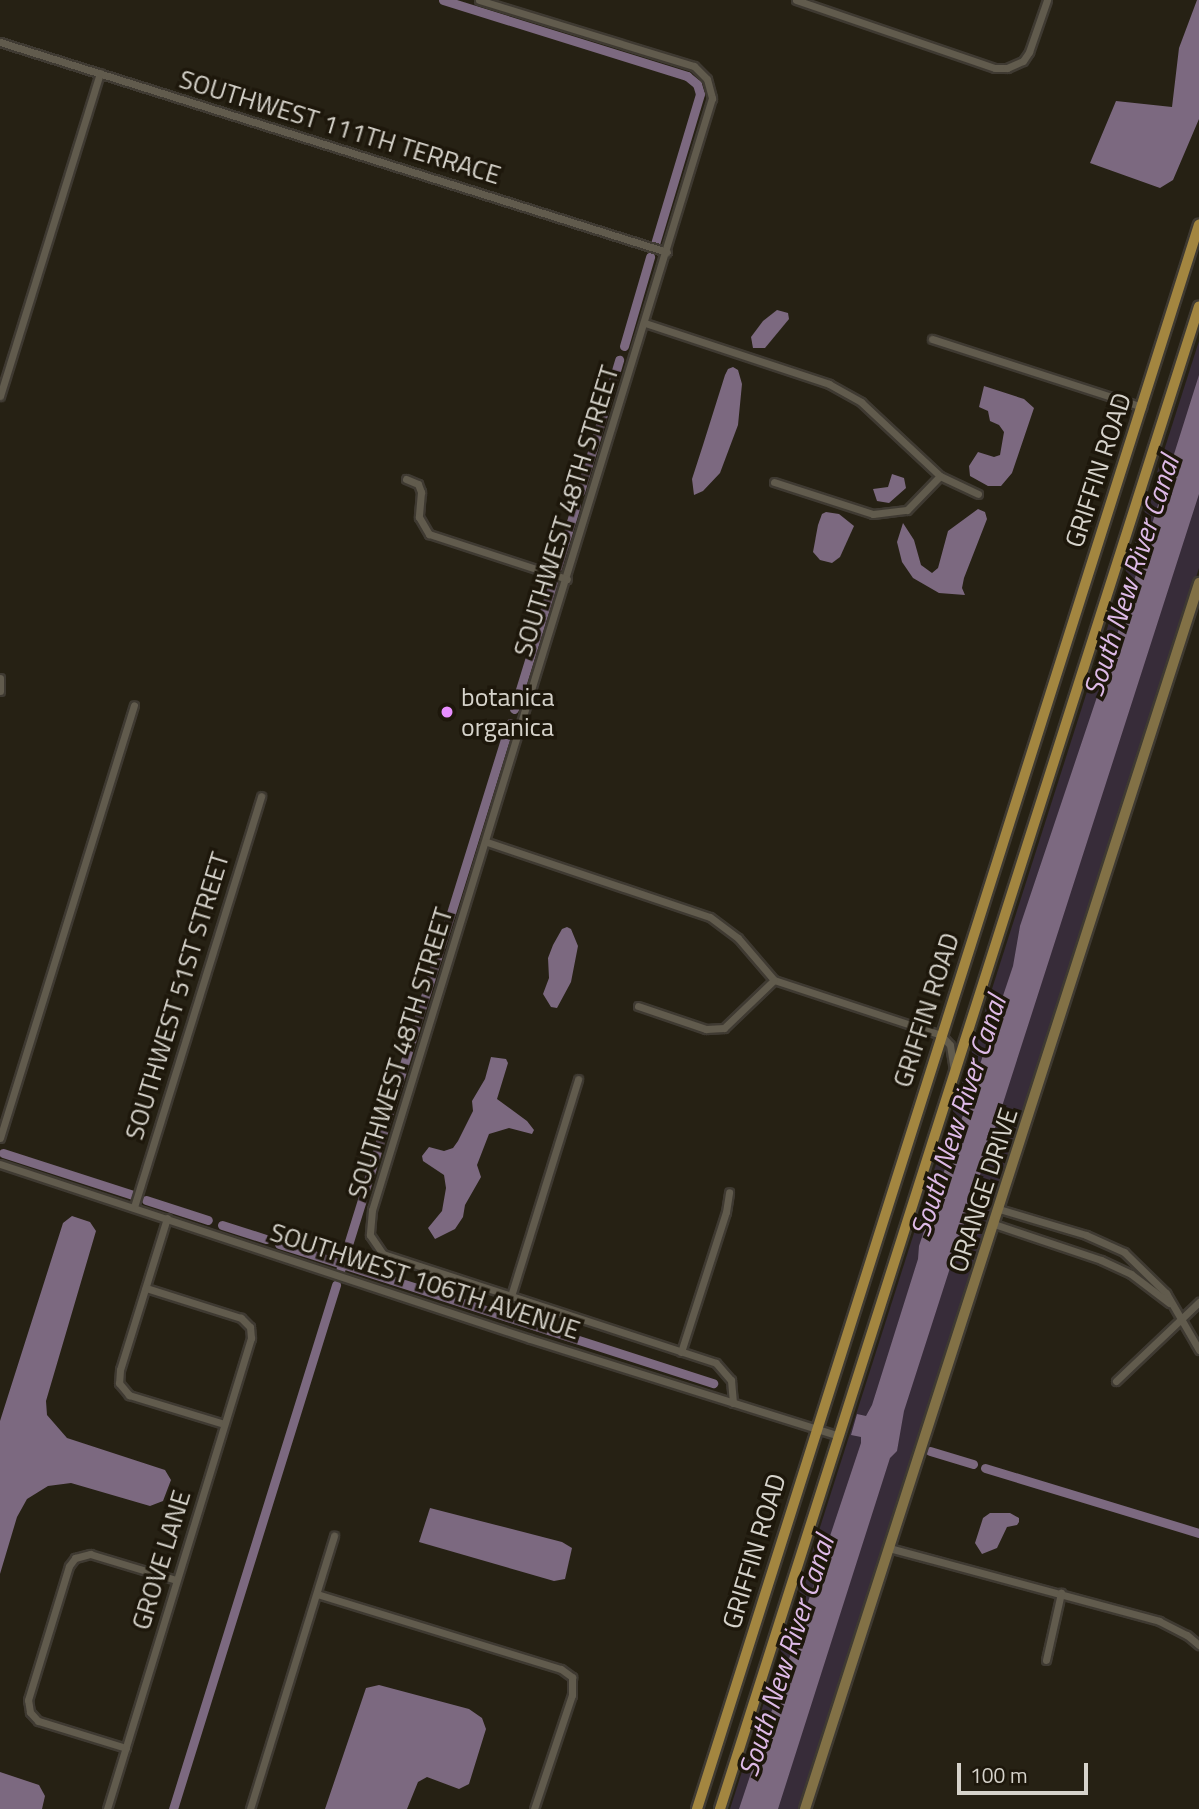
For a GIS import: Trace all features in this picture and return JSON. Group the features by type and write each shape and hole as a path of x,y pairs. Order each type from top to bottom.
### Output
{"main road":[{"name":"GRIFFIN ROAD","path":"697,1809 815,1429 1142,407 1196,248 1199,225"},
{"name":"GRIFFIN ROAD","path":"720,1809 1199,306"}],"street":[{"name":"SOUTHWEST 48TH STREET","path":"479,0 694,66 707,79 712,98 487,842 372,1210 370,1236 383,1254 511,1296"},
{"path":"796,0 995,68 1016,65 1029,52 1047,0"},
{"name":"SOUTHWEST 111TH TERRACE","path":"0,42 667,252"},
{"path":"0,396 100,73"},
{"path":"645,323 830,384 861,402 940,476 978,494"},
{"path":"932,339 1142,407"},
{"path":"774,482 873,514 907,510 940,476"},
{"path":"406,479 418,484 421,492 419,517 429,534 567,579"},
{"name":"ORANGE DRIVE","path":"805,1809 1199,583"},
{"path":"0,678 0,691"},
{"path":"0,1138 134,705"},
{"name":"SOUTHWEST 51ST STREET","path":"134,1208 261,796"},
{"path":"487,842 710,917 738,938 774,980 942,1035 950,1045 954,1071"},
{"path":"638,1006 706,1029 724,1028 774,980"},
{"path":"578,1079 511,1296 722,1368 731,1380 733,1403"},
{"name":"SOUTHWEST 106TH AVENUE","path":"0,1164 837,1435"},
{"path":"681,1352 726,1212 729,1192"},
{"path":"999,1209 1107,1242 1137,1263 1156,1281 1199,1350"},
{"path":"167,1218 120,1370 119,1383 129,1395 224,1424"},
{"path":"994,1224 1080,1252 1121,1269 1144,1283 1174,1309"},
{"name":"GROVE LANE","path":"107,1809 251,1341 248,1324 238,1317 146,1288"},
{"path":"1116,1381 1199,1302"},
{"path":"250,1809 334,1536"},
{"path":"889,1548 1159,1621 1187,1635 1199,1646"},
{"path":"126,1748 43,1723 30,1714 28,1700 69,1566 78,1556 90,1554 176,1580"},
{"path":"1046,1660 1061,1593"},
{"path":"317,1594 575,1675 572,1695 534,1809"}],"shaded area":[{"path":"1197,0 1199,119 1173,180 1160,188 1090,163 1116,101 1172,107 1179,48"},
{"path":"777,310 788,313 789,319 765,348 753,348 751,337 763,321"},
{"path":"1199,341 1199,568 1180,629 801,1809 730,1809"},
{"path":"733,367 738,370 742,384 738,425 720,473 703,491 694,495 692,479 725,375 728,369"},
{"path":"1199,375 1199,494 904,1411 897,1451 890,1458 778,1809 739,1809 861,1443 861,1437 851,1435 857,1414 866,1416 872,1405 918,1259 919,1246 1013,966 1020,926 1104,676"},
{"path":"984,386 1024,399 1034,408 1012,473 1001,486 988,486 970,476 969,466 978,452 994,457 1000,455 1004,432 999,425 990,421 988,411 979,407"},
{"path":"892,474 904,478 906,488 889,503 877,501 873,489 888,487"},
{"path":"978,509 985,512 987,519 964,578 962,588 965,595 939,593 913,578 902,562 897,542 903,523 914,540 921,565 932,573 938,568 948,531"},
{"path":"822,514 839,514 854,526 840,557 832,563 820,560 813,552 818,525"},
{"path":"562,929 571,929 578,946 571,982 557,1008 551,1007 543,994 549,978 548,958"},
{"path":"491,1057 506,1059 508,1063 497,1099 527,1121 534,1130 532,1134 509,1128 489,1134 477,1165 481,1177 465,1205 463,1217 455,1229 435,1239 428,1228 442,1211 446,1188 444,1175 423,1161 422,1156 429,1147 444,1151 453,1148 458,1141 473,1111 472,1101 485,1079"},
{"path":"72,1216 90,1222 96,1231 46,1401 47,1415 67,1438 165,1470 171,1480 163,1501 150,1506 71,1483 48,1486 27,1499 17,1517 0,1574 0,1421 63,1223"},
{"path":"430,1508 562,1542 572,1548 565,1579 554,1581 419,1542"},
{"path":"990,1513 1010,1513 1019,1518 1019,1522 1007,1527 997,1548 982,1554 975,1543 983,1518"},
{"path":"379,1685 469,1709 482,1718 486,1729 469,1784 459,1789 427,1777 418,1782 407,1809 325,1809 366,1688"},
{"path":"0,1772 39,1785 45,1796 42,1809 0,1809"}],"waterway":[{"path":"443,0 687,76 697,84 700,94 655,244"},
{"path":"624,346 650,257"},
{"path":"580,492 619,360"},
{"path":"557,568 576,505"},
{"path":"514,709 553,582"},
{"path":"510,723 342,1264 713,1383"},
{"path":"3,1153 133,1195"},
{"path":"146,1200 208,1220"},
{"path":"222,1225 266,1239"},
{"path":"279,1244 342,1264 340,1271"},
{"path":"173,1809 336,1285"},
{"path":"930,1451 973,1464"},
{"path":"985,1468 1199,1533"}],"place":[{"name":"botanica organica","path":"447,712"}],"water label":[{"name":"South New River Canal","path":"1131,576"},
{"name":"South New River Canal","path":"958,1116"},
{"name":"South New River Canal","path":"786,1656"}]}
